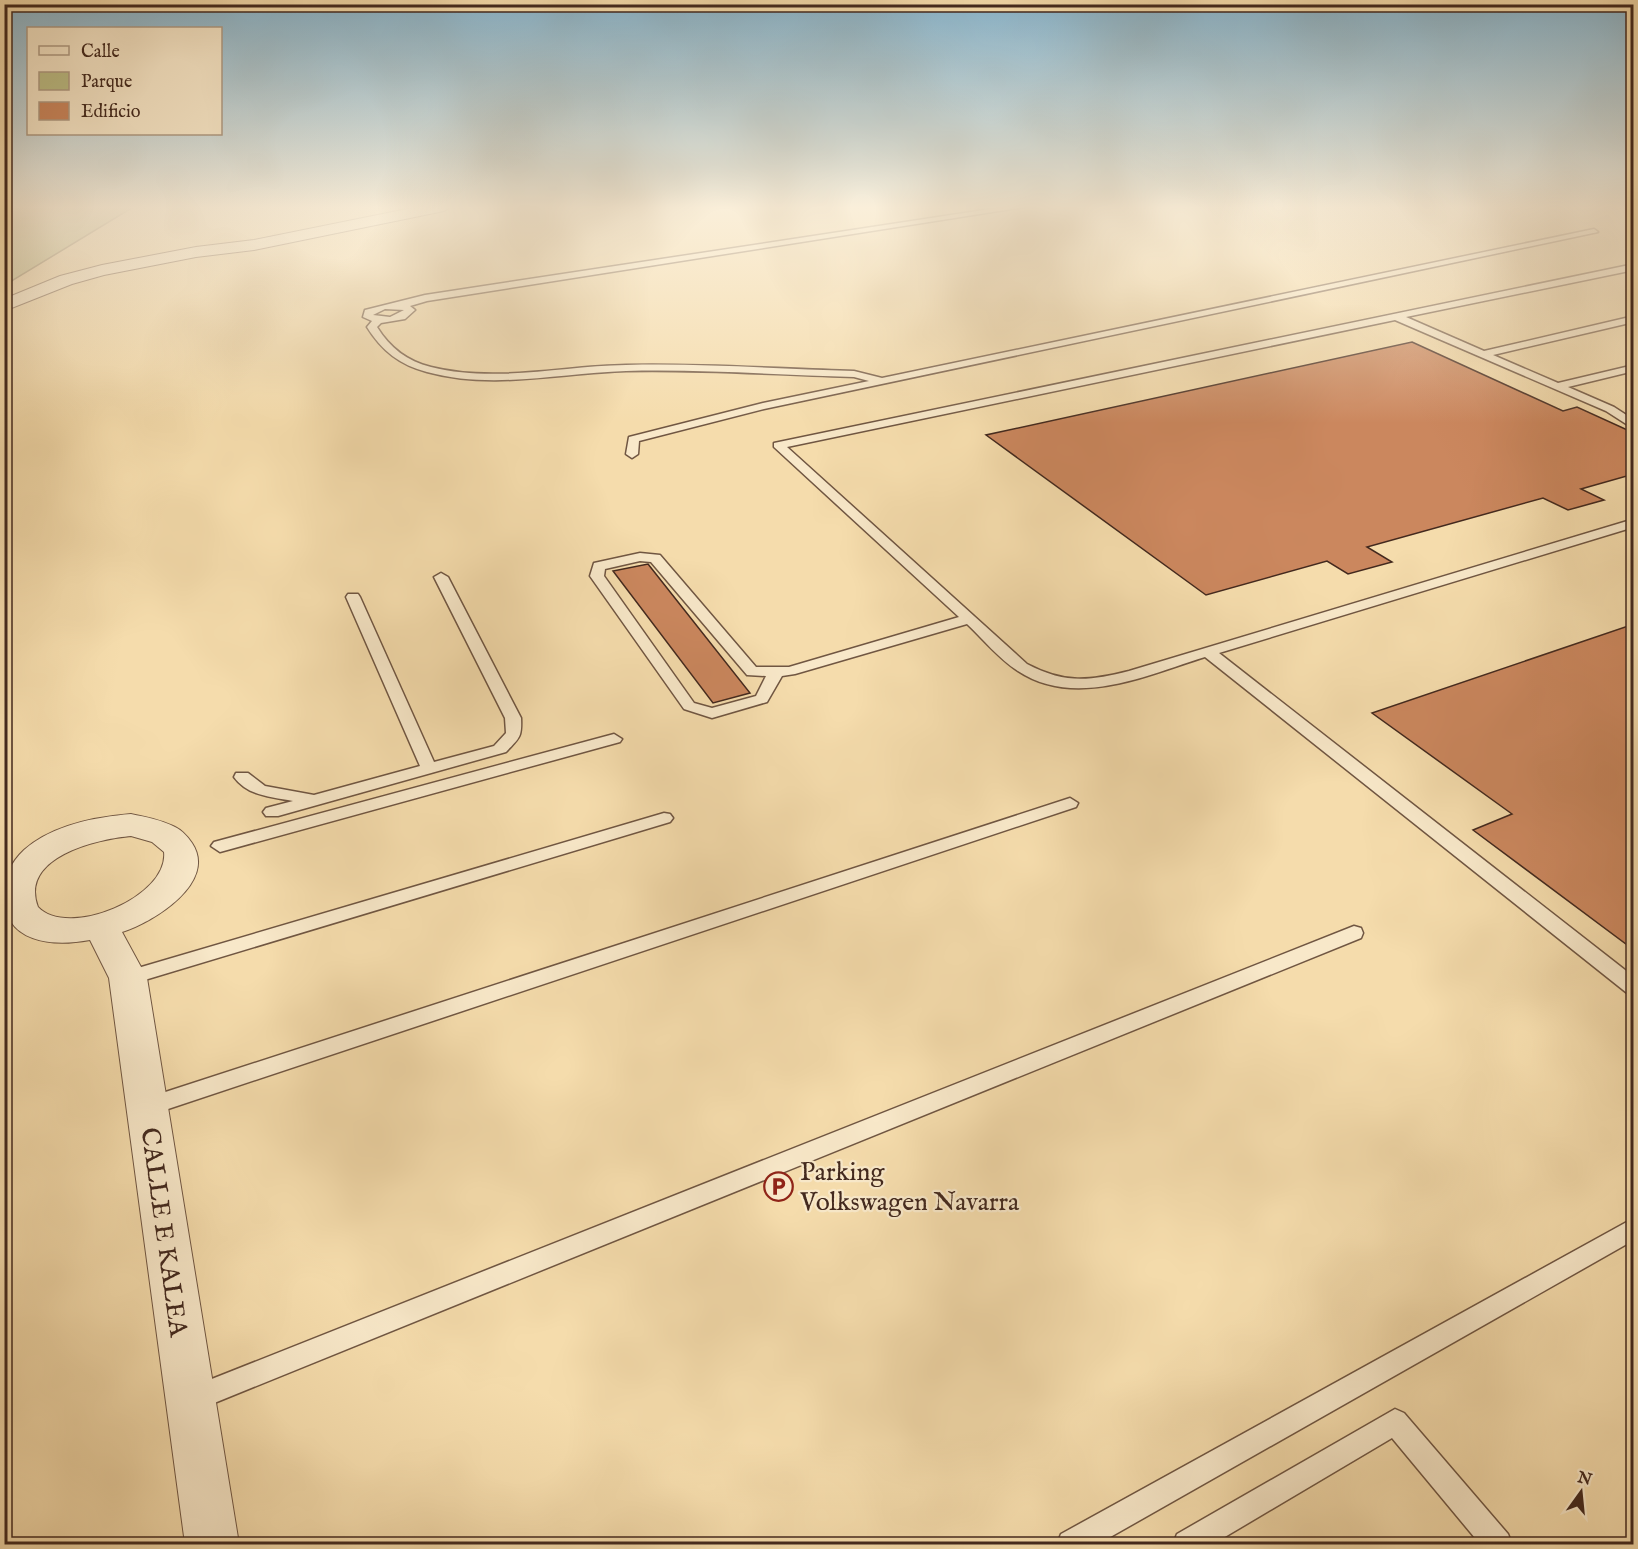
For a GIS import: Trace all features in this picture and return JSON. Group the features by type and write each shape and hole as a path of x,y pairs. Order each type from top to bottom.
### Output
{"street":[{"path":"4,306 72,278"},
{"path":"131,825 153,828 171,836 181,849 182,865 173,883 155,901 130,916 101,926 71,931 44,929 24,920 14,908 9,892 20,875 35,859 56,844 106,827 131,825"},
{"name":"CALLE E KALEA","path":"101,926 128,978 213,1545"}],"lane":[{"path":"554,278 425,298 401,306 384,306 368,312 368,317 378,320 372,327 381,345 400,360 433,371 466,376 490,377 627,368 854,374 884,380"},
{"path":"632,454 633,439 884,380 1372,278"},
{"path":"1581,278 1397,317 1322,330 778,445 1022,667 1041,679 1060,684 1088,686 1634,523"},
{"path":"1397,317 1610,409 1634,426"},
{"path":"1484,354 1634,319"},
{"path":"1558,386 1634,368"},
{"path":"776,672 762,699 712,714 689,706 597,576 599,566 640,557 656,558 752,672 790,671 969,619"},
{"path":"272,812 500,749 514,734 513,718 441,577"},
{"path":"353,597 429,769"},
{"path":"1208,652 1634,987"},
{"path":"220,846 614,739"},
{"path":"242,777 260,790 293,797 321,798"},
{"path":"147,1107 1070,803"},
{"path":"128,978 664,818"},
{"path":"190,1400 1354,933"},
{"path":"1071,1545 1634,1228"},
{"path":"1187,1545 1395,1422 1498,1545"}],"green space":[{"path":"5,278 16,278 5,285"}],"building":[{"path":"1412,342 1563,411 1577,407 1634,433 1634,474 1581,489 1604,500 1568,510 1543,498 1367,547 1392,562 1348,574 1327,561 1206,595 986,435"},
{"path":"648,564 750,693 713,703 613,571"},
{"path":"1634,624 1634,950 1473,830 1512,814 1372,713"}],"place":[{"name":"Parking Volkswagen Navarra","path":"779,1186"}]}
